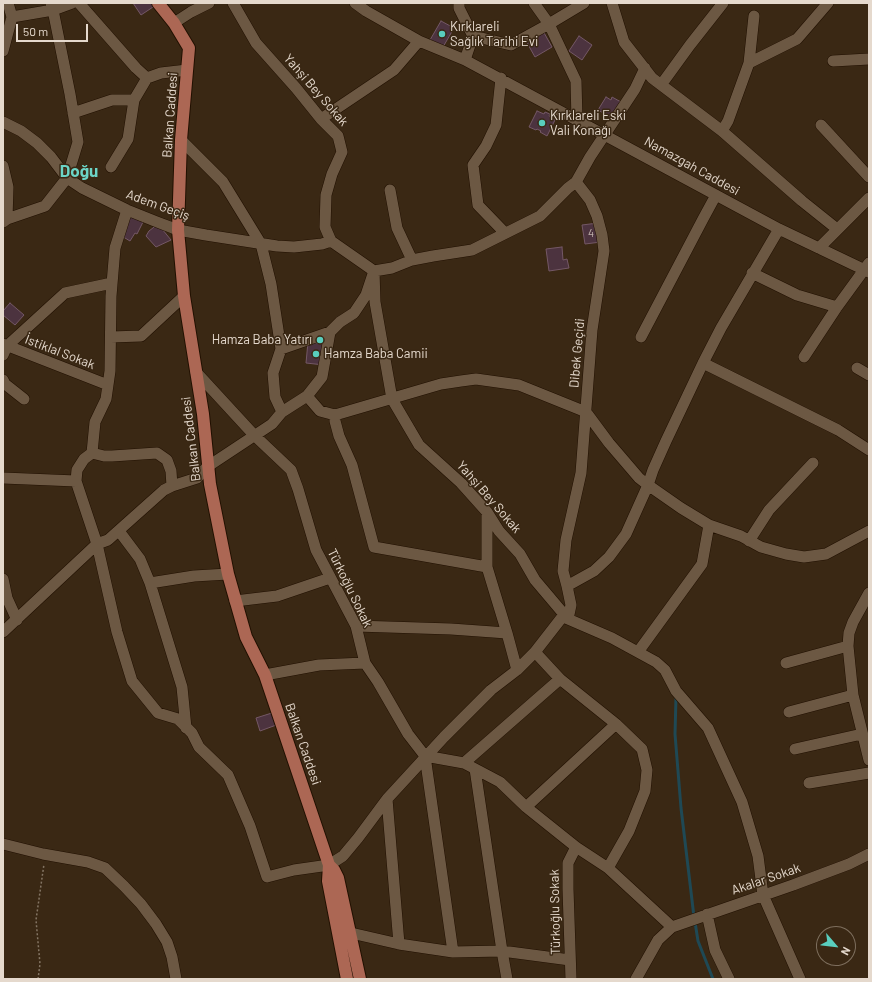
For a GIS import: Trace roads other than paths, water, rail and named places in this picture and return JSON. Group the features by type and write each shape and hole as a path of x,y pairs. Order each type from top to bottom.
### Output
{"main road":[{"name":"Balkan Caddesi","path":"158,3 174,23 189,48 181,140 178,230 184,296 203,414 207,467 228,574 246,637 264,676 329,865 328,881 347,979"},
{"name":"Balkan Caddesi","path":"329,865 334,870 338,878 360,979"}],"street":[{"path":"3,51 12,17 8,3"},
{"path":"12,17 72,3"},
{"path":"79,3 136,68 147,78"},
{"path":"174,23 209,3"},
{"name":"Yahşi Bey Sokak","path":"233,3 256,43 296,88 321,120 338,136 342,152 332,174 326,195 327,211 325,227 330,241"},
{"name":"Namazgah Caddesi","path":"355,3 366,11 419,41 465,60 501,78 779,229 868,269"},
{"path":"459,3 459,8 473,36 465,60"},
{"path":"534,3 549,24 576,82 577,120"},
{"path":"473,36 511,45 584,3"},
{"path":"612,3 624,42 652,78 722,131 802,201 837,229"},
{"path":"661,85 723,3"},
{"path":"749,63 797,39 828,3"},
{"path":"3,166 8,186 5,220 45,206 67,178 78,142 52,7"},
{"path":"722,131 728,121 749,63 754,16"},
{"path":"321,120 394,70 419,41"},
{"path":"833,61 869,59"},
{"path":"330,241 374,271 392,268 412,260 472,250 540,216 576,182 590,157 606,135 635,89 645,68"},
{"path":"111,167 128,139 134,100 147,78 187,70"},
{"path":"501,78 496,125 486,146 473,165 478,205 505,233"},
{"path":"73,113 112,100 134,100"},
{"name":"Adem Geçiş","path":"3,122 22,131 37,143 67,178 82,188 127,210 178,230 236,241 294,247 322,244 330,241"},
{"path":"821,125 869,177"},
{"path":"181,140 223,182 261,244 271,284 281,349 274,373 275,397 282,412"},
{"name":"Dibek Geçidi","path":"568,620 571,605 563,571 566,540 581,473 592,330 604,251 597,216 590,200 576,182"},
{"path":"390,190 397,228 412,260"},
{"path":"641,337 716,195"},
{"path":"819,248 869,198"},
{"path":"92,453 95,422 106,399 110,371 112,283 115,248 127,210"},
{"path":"567,586 594,571 609,557 626,534 666,441 721,328 779,229"},
{"path":"804,357 837,307 868,269"},
{"path":"281,349 330,332 340,322 354,313 366,295 374,271"},
{"name":"Yahşi Bey Sokak","path":"374,271 375,302 392,399 419,445 461,483 487,512 499,531 520,554 535,580 568,620"},
{"path":"752,273 798,295 837,307"},
{"path":"4,348 65,293 112,283"},
{"path":"111,337 141,336 184,296"},
{"path":"3,632 97,544 108,540 164,490 197,478 207,467 272,424 282,412 307,396 322,377 330,332"},
{"name":"İstiklal Sokak","path":"4,348 108,385"},
{"path":"703,364 838,430 869,450"},
{"path":"857,368 869,375"},
{"name":"Türkoğlu Sokak","path":"196,372 254,435 291,470 316,550 356,626 365,663 378,682 408,734 425,756"},
{"path":"307,396 320,411 335,415 441,384 476,379 519,385 586,412 609,443 639,478 681,508 710,525 774,551 804,557 826,554 869,531"},
{"path":"3,380 5,384 24,399"},
{"path":"335,415 339,436 352,465 374,547 487,567"},
{"path":"172,486 171,470 167,460 157,453 108,456 92,453 84,459 77,470 76,481 97,544 117,632 132,681 158,712 178,718 192,733 199,747 228,775 250,826 267,877 294,870 329,865 343,856 387,799 425,756 491,690 517,670 535,652 563,616 568,620 612,638 656,662 665,670 676,691 708,728 742,802 758,856 763,895 800,979"},
{"path":"749,541 769,510 813,463"},
{"path":"3,478 76,481"},
{"path":"487,512 487,567 517,670"},
{"path":"638,652 702,564 710,525"},
{"path":"119,530 140,559 150,584 182,687 186,728"},
{"path":"150,584 194,576 228,574"},
{"path":"235,601 277,596 330,578"},
{"path":"3,579 7,598 17,620"},
{"path":"869,593 853,622 849,633 848,646 853,695 869,760"},
{"path":"356,626 451,629 507,633"},
{"path":"786,663 848,646"},
{"path":"535,652 560,679 616,724 642,749 647,770 645,791 629,831 608,868"},
{"path":"264,676 320,665 365,663"},
{"path":"464,763 560,679"},
{"path":"789,712 853,695"},
{"path":"526,807 616,724"},
{"path":"795,750 862,734"},
{"path":"425,756 464,763 500,782 526,807 576,847 608,868 672,927 658,940 636,979"},
{"path":"425,756 452,952"},
{"path":"475,769 507,979"},
{"path":"809,783 869,773"},
{"path":"387,799 399,944"},
{"path":"3,844 96,864 105,868 142,904 167,942 176,979"},
{"name":"Türkoğlu Sokak","path":"571,979 568,863 576,847"},
{"name":"Akalar Sokak","path":"672,927 849,864 869,854"},
{"path":"706,915 715,950 729,979"},
{"path":"351,933 399,944 452,952 502,951 570,960"}],"waterway":[{"path":"676,697 675,734 681,808 694,917"},
{"path":"695,922 698,941 713,979"}],"place":[{"name":"Kırklareli Sağlık Tarihi Evi","path":"442,34"},
{"name":"Kırklareli Eski Vali Konağı","path":"542,123"},
{"name":"Hamza Baba Yatırı","path":"320,340"},
{"name":"Hamza Baba Camii","path":"316,354"}],"district":[{"name":"Doğu","path":"79,171"}]}
